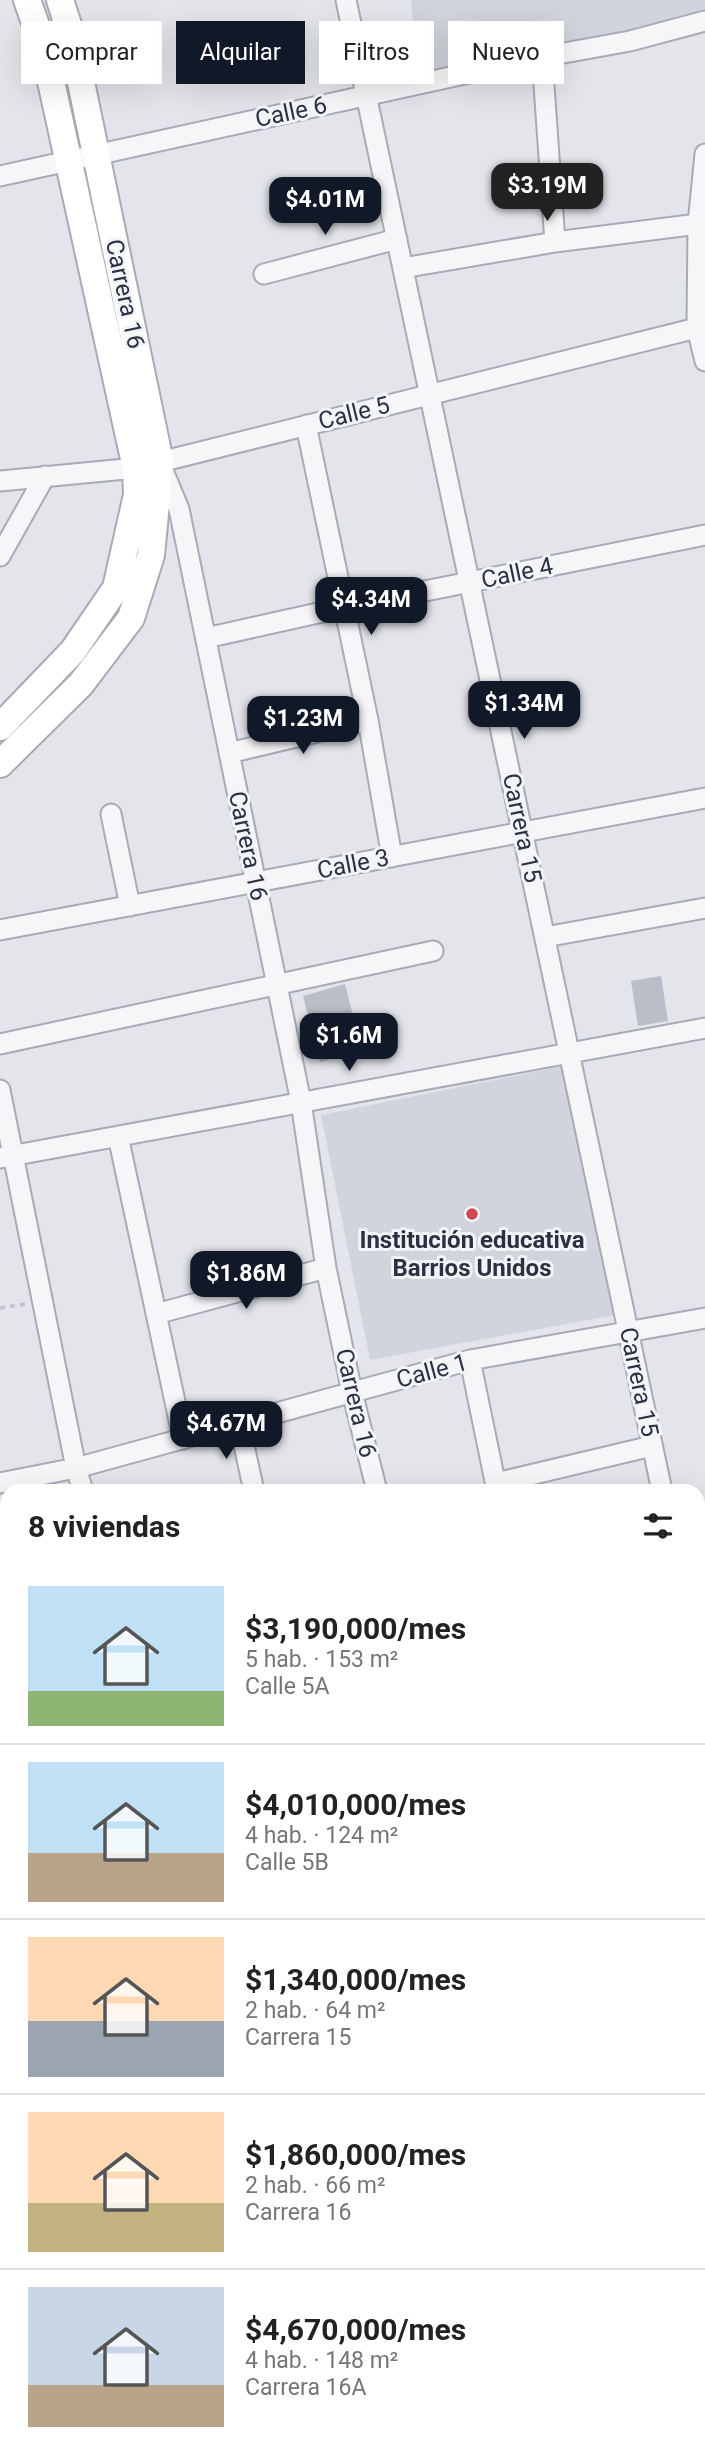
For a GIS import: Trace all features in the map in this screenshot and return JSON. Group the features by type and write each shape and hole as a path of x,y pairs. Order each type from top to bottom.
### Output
{"street":[{"name":"Carrera 16","path":"27,0 43,45 69,161 148,465 179,509 302,1102 326,1268 352,1392 375,1484"},
{"name":"Carrera 16","path":"60,0 71,34 97,155 148,465"},
{"name":"Carrera 15","path":"346,0 660,1484"},
{"name":"Calle 6","path":"564,53 629,41 705,21"},
{"name":"Calle 6","path":"0,176 448,77"},
{"path":"544,84 555,242"},
{"path":"705,154 698,224 701,327 705,361"},
{"path":"403,268 555,242 698,224"},
{"path":"264,274 397,239"},
{"name":"Calle 5","path":"0,481 148,465 701,327"},
{"path":"306,425 368,720 392,857"},
{"path":"0,727 73,651 116,588 137,495 148,465"},
{"path":"0,764 81,684 131,618 152,555 148,465"},
{"path":"0,556 45,476"},
{"name":"Calle 4","path":"206,638 345,607 705,535"},
{"path":"229,753 368,720"},
{"name":"Calle 3","path":"0,930 705,798"},
{"path":"111,814 130,906"},
{"path":"545,937 705,908"},
{"path":"0,1044 433,951"},
{"path":"7,1157 705,1028"},
{"path":"0,1090 7,1157 81,1484"},
{"path":"118,1136 183,1439"},
{"path":"156,1314 326,1268"},
{"name":"Calle 1","path":"0,1483 76,1468 470,1360 705,1318"},
{"path":"470,1360 496,1484"},
{"path":"239,1423 252,1484"},
{"path":"508,1484 652,1446"}],"shaded area":[{"path":"411,0 705,0 705,21 564,52 564,21 448,21 448,77 434,80 434,21 413,21"},
{"name":"Institución educativa Barrios Unidos","path":"568,1065 626,1313 370,1360 321,1115"}],"building":[{"path":"661,976 668,1021 638,1026 631,981"},
{"path":"345,984 362,1051 320,1062 303,996"}],"place":[{"name":"Institución educativa Barrios Unidos","path":"472,1214"}]}
